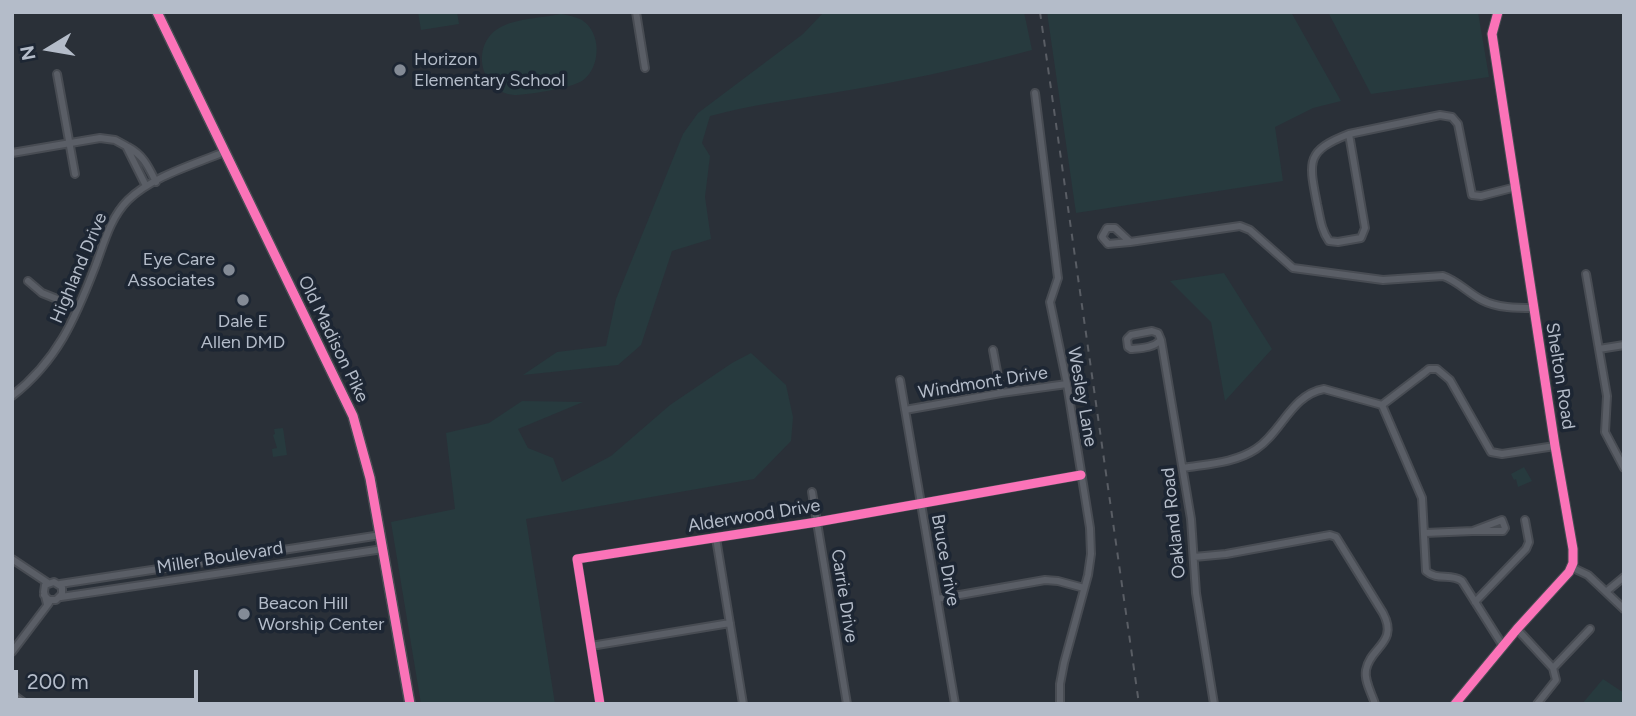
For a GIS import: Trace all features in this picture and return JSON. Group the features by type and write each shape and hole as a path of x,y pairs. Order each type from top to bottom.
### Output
{"main road":[{"name":"Old Madison Pike","path":"158,12 354,416 368,466 410,704"}],"street":[{"path":"636,12 645,68"},
{"name":"Shelton Road","path":"1498,12 1492,34 1573,549 1571,568"},
{"path":"57,74 75,174"},
{"name":"Wesley Lane","path":"1035,93 1058,278 1050,302 1067,384 1090,528 1091,554 1064,663 1060,704"},
{"path":"1349,134 1365,228 1361,238 1329,241 1323,232 1311,172 1319,150 1328,142 1349,134 1440,116 1452,117 1458,124 1472,195 1481,196 1516,187"},
{"path":"12,153 107,138 138,152 156,181"},
{"path":"126,146 146,186"},
{"name":"Highland Drive","path":"12,396 47,364 65,337 108,231 120,209 146,186 224,152"},
{"path":"1130,242 1240,226 1250,230 1293,268 1382,280 1443,276 1452,279 1481,300 1493,304 1534,308"},
{"path":"1586,274 1607,396 1605,432 1624,468"},
{"path":"28,281 42,293 77,307"},
{"path":"1152,331 1158,333 1161,340 1153,346 1143,348 1131,349 1127,344 1131,335 1152,331"},
{"name":"Oakland Road","path":"1161,340 1191,519 1196,593 1214,704"},
{"path":"1599,349 1624,345"},
{"path":"993,350 1001,393"},
{"path":"1381,405 1429,369 1437,369 1450,380 1491,452 1502,454 1555,446"},
{"name":"Bruce Drive","path":"900,380 955,704"},
{"name":"Windmont Drive","path":"905,410 1067,384"},
{"path":"1183,468 1238,458 1256,449 1296,403 1315,391 1324,389 1381,405"},
{"path":"1381,405 1424,508 1426,571 1433,576 1458,578 1503,646"},
{"name":"Alderwood Drive","path":"600,704 577,559 817,522 1081,475"},
{"name":"Carrie Drive","path":"812,492 847,704"},
{"path":"1475,602 1526,549 1529,542 1525,520"},
{"path":"1424,533 1473,531"},
{"name":"Miller Boulevard","path":"44,587 54,582 60,584 381,535"},
{"path":"1194,557 1226,554 1329,535 1336,537 1388,624 1387,637 1366,669 1375,704"},
{"path":"716,538 743,704"},
{"path":"310,546 310,559"},
{"name":"Miller Boulevard","path":"47,604 57,599 383,549"},
{"path":"234,558 236,570"},
{"path":"12,559 57,599 63,591 60,584"},
{"path":"1455,704 1571,568 1588,575 1624,609"},
{"path":"1607,591 1624,576"},
{"path":"937,599 1045,580 1084,588"},
{"path":"12,652 47,604 44,587"},
{"path":"590,646 730,623"},
{"path":"1517,629 1553,668 1556,680 1537,704"},
{"path":"1553,668 1590,629"},
{"path":"12,694 26,704"}],"green space":[{"path":"418,12 457,12 459,24 421,30"},
{"path":"824,12 1024,12 1032,50 907,79 710,116 702,143 710,156 705,197 711,239 672,251 641,345 618,365 523,375 557,352 606,346 616,299 683,134 698,113 803,34"},
{"path":"1047,12 1291,12 1341,101 1313,108 1275,127 1283,181 1076,213"},
{"path":"1328,12 1478,12 1489,77 1371,94"},
{"path":"561,14 582,20 593,33 596,59 588,75 582,81 569,86 529,94 514,95 493,86 483,67 482,56 484,45 490,36 499,28 513,22"},
{"path":"1224,273 1272,349 1225,401 1211,322 1170,281"},
{"path":"751,353 786,385 793,417 791,441 754,479 526,519 555,704 421,704 391,522 455,509 446,433 489,423 522,401 583,402 518,429 528,448 553,458 562,482 611,456 670,405"},
{"path":"283,428 287,455 273,457 272,449 277,448 274,429"},
{"path":"1524,467 1532,481 1518,487 1511,474"},
{"path":"1603,679 1624,693 1624,704 1582,704"}],"railway":[{"path":"1040,12 1139,704"}],"cycle path":[{"path":"157,12 353,416 370,478 410,704"},
{"path":"1455,704 1569,572 1573,563 1573,549 1492,34 1498,12"},
{"path":"600,704 577,559 817,522 1081,475"}],"place":[{"name":"Horizon Elementary School","path":"400,70"},
{"name":"Eye Care Associates","path":"229,270"},
{"name":"Dale E Allen DMD","path":"243,300"},
{"name":"Beacon Hill Worship Center","path":"244,614"}]}
